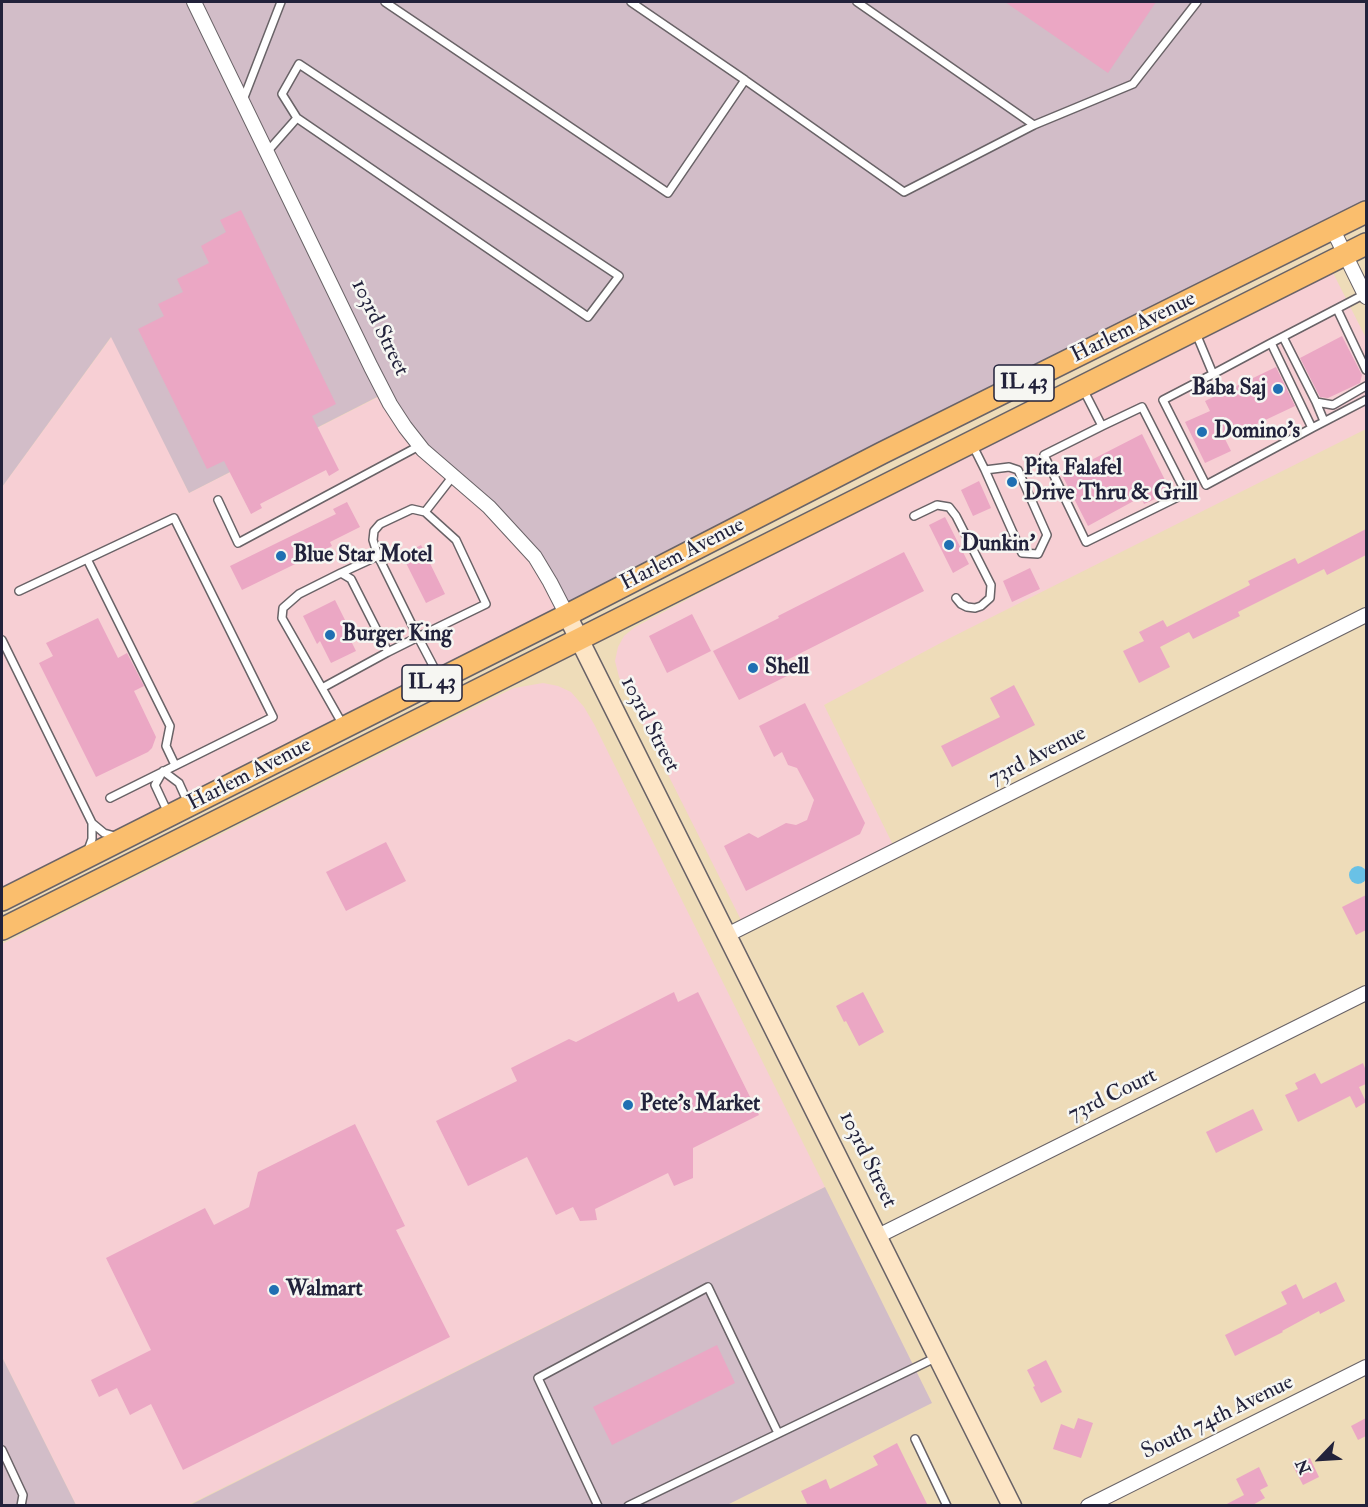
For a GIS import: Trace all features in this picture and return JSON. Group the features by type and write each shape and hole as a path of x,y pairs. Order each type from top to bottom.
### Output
{"main road":[{"name":"Harlem Avenue","path":"2,900 882,453 1366,212"},
{"name":"Harlem Avenue","path":"2,928 1366,244"}],"street":[{"name":"103rd Street","path":"194,2 390,404 419,446 489,507 535,557 550,582 1012,1506"},
{"path":"1333,230 1366,296"},
{"name":"73rd Avenue","path":"727,935 1366,615"},
{"name":"73rd Court","path":"878,1236 1366,993"},
{"name":"South 74th Avenue","path":"1088,1506 1366,1367"}],"lane":[{"path":"243,100 281,2"},
{"path":"385,2 668,193 745,80"},
{"path":"631,2 904,192 1034,125 1133,84 1197,2"},
{"path":"857,2 1034,125"},
{"path":"299,64 619,276 588,317 297,118 282,94 299,64"},
{"path":"267,152 297,118"},
{"path":"1366,296 1163,400 1206,484 1366,400"},
{"path":"1337,309 1366,370"},
{"path":"1194,330 1213,374"},
{"path":"1283,337 1324,421"},
{"path":"1272,343 1312,428"},
{"path":"1082,386 1102,426"},
{"path":"1316,402 1333,405 1366,386"},
{"path":"1142,407 1186,493 1086,542 1044,455 1102,426 1142,407"},
{"path":"971,442 1022,553 1038,554 1047,535 1018,470 1009,467 985,470"},
{"path":"218,500 238,543 419,446"},
{"path":"425,512 453,476"},
{"path":"914,516 937,505 949,507 991,585 990,598 981,606 967,607 956,598"},
{"path":"322,688 388,652 418,637 486,604 456,540 425,512 412,508 380,524 374,531 373,540 378,556 418,637 441,679"},
{"path":"19,591 174,518 273,717 110,798"},
{"path":"345,727 282,618 283,608 299,594 378,556"},
{"path":"87,559 170,726 165,746 175,765"},
{"path":"341,573 351,579 388,652"},
{"path":"2,640 92,823 104,833 123,838"},
{"path":"163,771 179,783 189,806"},
{"path":"163,771 155,785 169,815"},
{"path":"87,857 92,839 92,823"},
{"path":"598,1506 538,1378 708,1287 778,1433"},
{"path":"628,1506 938,1356"},
{"path":"915,1439 947,1506"},
{"path":"2,1450 23,1495 21,1506"}],"shaded area":[{"path":"2,2 1366,2 1366,201 561,609 531,558 437,466 381,395 189,493 111,337 2,487"},
{"path":"1332,271 1366,338 1366,429 950,638 824,705 895,849 743,924 619,677 615,661 618,647 624,636 635,627 881,498"},
{"path":"112,336 189,493 382,395 514,536 561,609 2,890 2,487"},
{"path":"543,683 571,692 584,707 594,724 825,1187 188,1505 76,1505 2,1357 2,944 497,696 514,688"},
{"path":"825,1187 932,1403 727,1505 188,1506"},
{"path":"2,1357 76,1505 2,1505"}],"water":[{"path":"1358,866 1364,869 1367,875 1364,881 1358,884 1352,881 1349,875 1352,869"}],"building":[{"path":"1005,2 1156,2 1108,73"},
{"path":"241,210 336,404 312,416 339,470 329,476 326,470 260,504 262,508 251,514 224,461 207,469 138,329 164,316 158,304 183,292 177,279 209,263 201,246 226,232 220,220"},
{"path":"1342,336 1362,375 1360,383 1328,398 1320,397 1300,358"},
{"path":"1276,367 1295,406 1225,439 1231,451 1205,463 1185,422 1210,411 1205,401"},
{"path":"1142,434 1168,486 1153,494 1155,499 1144,504 1141,497 1088,526 1062,475"},
{"path":"979,481 991,508 973,516 961,490"},
{"name":"Blue Star Motel","path":"347,502 360,527 330,542 332,546 242,590 230,566 336,514 333,509"},
{"name":"Dunkin'","path":"945,517 969,564 953,573 929,525"},
{"path":"1366,529 1366,555 1327,575 1324,569 1238,612 1240,616 1193,639 1189,632 1160,647 1170,667 1139,683 1123,651 1144,641 1139,632 1163,620 1167,627 1250,585 1248,581 1295,558 1298,564"},
{"path":"421,545 445,594 426,603 402,555"},
{"path":"904,552 924,591 781,663 787,676 739,700 713,651"},
{"path":"1030,568 1040,589 1012,602 1003,581"},
{"name":"Burger King","path":"335,600 349,628 345,629 356,651 331,663 320,641 317,644 303,616"},
{"name":"Shell","path":"692,614 711,651 667,673 649,636"},
{"path":"98,618 118,658 127,653 144,686 134,691 156,737 148,752 96,777 39,663 53,656 46,643"},
{"path":"1014,685 1035,725 952,767 941,746 1000,717 990,698"},
{"path":"805,703 865,823 860,834 746,891 724,846 749,833 758,838 786,823 796,825 807,820 814,800 797,768 788,765 782,752 774,757 759,726"},
{"path":"386,842 406,881 346,911 326,872"},
{"path":"1366,895 1366,930 1356,935 1342,907"},
{"name":"Pete's Market","path":"674,992 678,1002 698,992 759,1115 693,1148 693,1178 674,1186 668,1173 595,1209 597,1220 580,1221 573,1207 556,1215 527,1157 468,1186 436,1121 517,1081 511,1068 569,1039 576,1042"},
{"path":"863,992 884,1032 859,1046 836,1006"},
{"path":"1363,1063 1366,1071 1366,1084 1359,1087 1366,1102 1356,1108 1350,1096 1298,1122 1285,1095 1298,1089 1295,1083 1315,1073 1321,1084"},
{"path":"1253,1109 1263,1130 1216,1153 1206,1132"},
{"name":"Walmart","path":"355,1124 405,1226 396,1230 450,1337 183,1470 151,1404 130,1415 117,1388 99,1397 91,1380 151,1350 106,1258 205,1208 214,1225 249,1207 258,1172"},
{"path":"1336,1282 1345,1301 1320,1314 1319,1311 1235,1356 1225,1335 1287,1304 1281,1292 1296,1284 1303,1299"},
{"path":"717,1345 735,1383 612,1445 593,1407"},
{"path":"1046,1360 1062,1392 1041,1403 1027,1370"},
{"path":"1078,1418 1093,1423 1081,1458 1053,1449 1061,1424 1074,1429"},
{"path":"1366,1418 1366,1436 1358,1440 1351,1426"},
{"path":"897,1443 928,1506 808,1506 801,1491 826,1479 830,1489 878,1465 873,1456"},
{"path":"1310,1458 1319,1477 1303,1485 1293,1466"},
{"path":"1259,1467 1268,1486 1260,1490 1265,1498 1251,1506 1223,1506 1244,1495 1236,1479"}],"place":[{"name":"Baba Saj","path":"1278,389"},
{"name":"Domino's","path":"1202,432"},
{"name":"Pita Falafel Drive Thru & Grill","path":"1012,482"},
{"name":"Dunkin'","path":"949,545"},
{"name":"Blue Star Motel","path":"281,556"},
{"name":"Burger King","path":"330,635"},
{"name":"Shell","path":"753,668"},
{"name":"Pete's Market","path":"628,1105"},
{"name":"Walmart","path":"274,1290"}]}
